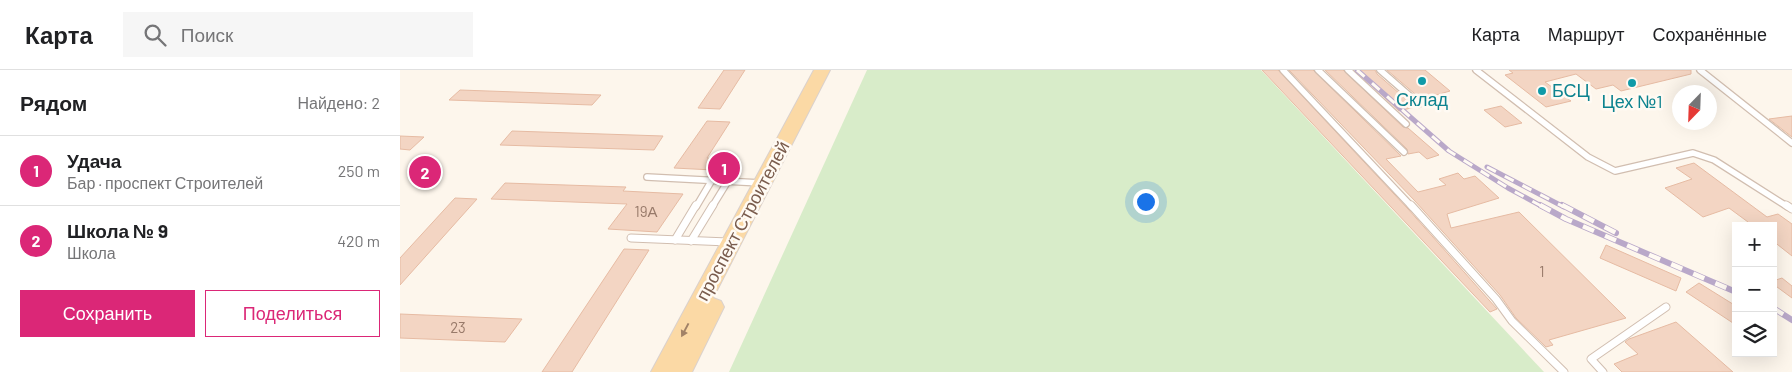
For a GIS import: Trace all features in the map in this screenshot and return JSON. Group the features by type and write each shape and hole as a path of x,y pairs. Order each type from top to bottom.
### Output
{"main road":[{"name":"проспект Строителей","path":"663,372 822,70"},
{"name":"проспект Строителей","path":"680,372 833,70"}],"lane":[{"path":"1282,70 1453,250 1496,299 1512,321 1564,372"},
{"path":"1318,70 1404,152"},
{"path":"1348,70 1406,124"},
{"path":"1380,70 1419,104"},
{"path":"1476,70 1588,157 1615,171 1693,153 1714,160 1792,209"},
{"path":"1700,70 1792,143"},
{"path":"647,177 762,183"},
{"path":"674,240 712,180"},
{"path":"691,241 728,181"},
{"path":"631,238 732,242"},
{"path":"1603,372 1591,359 1666,307"}],"green space":[{"path":"867,70 1261,70 1544,372 729,372"}],"building":[{"path":"724,70 745,70 720,109 698,108"},
{"path":"1262,70 1278,70 1408,209 1497,309 1490,312"},
{"path":"1289,70 1313,70 1401,156 1386,159 1418,192 1446,185 1439,179 1458,173 1464,179 1475,176 1499,198 1447,214 1451,228 1519,212 1626,318 1549,340 1553,345 1546,347 1516,318 1500,295 1415,201"},
{"path":"1325,70 1343,70 1403,127 1408,128 1439,155 1427,159 1419,152 1408,154 1407,149"},
{"path":"1355,70 1375,70 1377,74 1415,107 1399,111"},
{"name":"Склад","path":"1387,70 1425,70 1450,91 1426,98 1432,102 1424,104 1422,100"},
{"path":"1509,70 1691,70 1691,74 1621,91 1613,85 1596,89 1576,74 1545,82 1571,101 1546,107 1505,75 1513,73"},
{"path":"460,90 601,95 592,105 449,100"},
{"path":"1501,106 1522,123 1505,127 1484,110"},
{"path":"1792,116 1792,137 1769,119"},
{"path":"707,121 730,122 707,158 738,160 728,176 710,175 713,170 674,168"},
{"path":"512,131 663,136 654,150 500,145"},
{"path":"400,136 424,137 410,150 400,149"},
{"path":"1694,163 1767,217 1778,214 1792,224 1792,256 1777,244 1777,222 1748,222 1729,208 1703,217 1665,188 1692,179 1676,168"},
{"path":"505,183 626,187 623,191 683,194 657,232 608,229 627,204 491,199"},
{"path":"455,198 477,199 400,285 400,258"},
{"path":"1606,245 1681,278 1676,291 1600,258"},
{"path":"624,249 649,250 572,372 542,372"},
{"path":"1782,278 1792,286 1792,298 1777,287 1777,280"},
{"path":"1699,283 1732,304 1732,322 1686,292"},
{"path":"400,314 522,319 505,342 400,338"},
{"path":"1676,322 1733,372 1622,372 1614,364 1638,354 1625,342 1629,339"}],"railway":[{"path":"1357,70 1449,151 1508,188 1543,207"},
{"path":"1487,167 1564,207"},
{"path":"1540,205 1566,219 1732,290"},
{"path":"1562,205 1616,233"},
{"path":"1777,311 1792,320"}],"place":[{"name":"Склад","path":"1422,81"},
{"name":"Цех №1","path":"1632,83"},
{"name":"БСЦ","path":"1542,91"},
{"name":"Удача","path":"724,168"},
{"name":"Школа № 9","path":"425,172"}]}
